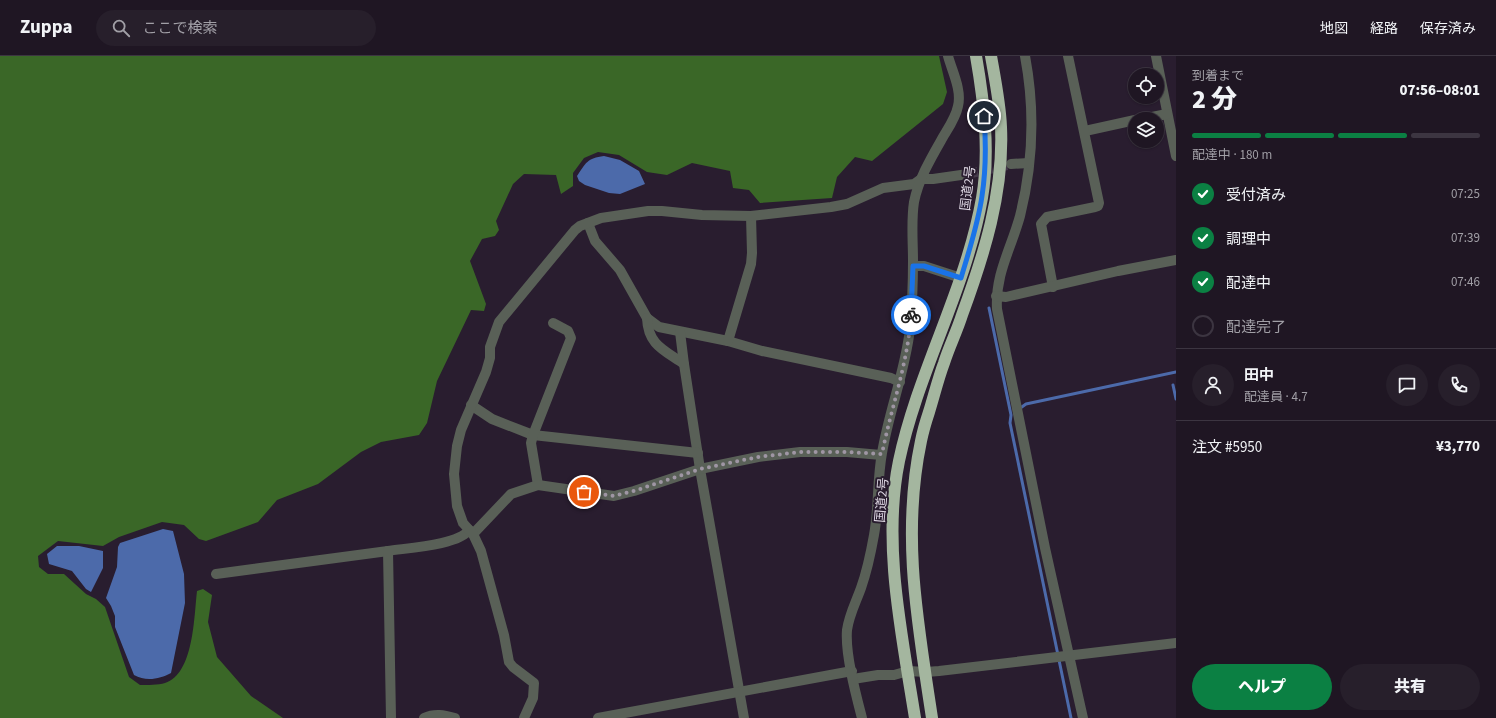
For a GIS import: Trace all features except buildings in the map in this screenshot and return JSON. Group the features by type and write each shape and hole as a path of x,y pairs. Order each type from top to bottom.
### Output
{"highway":[{"name":"国道2号","path":"915,718 893,556 894,496 899,461 922,382 961,278 974,234 982,197 985,128 976,56"},
{"path":"932,718 914,596 911,558 911,525 921,441 944,363 978,272 996,198 1001,151 1001,127 991,56"}],"street":[{"path":"862,718 852,675 847,631 850,616 862,586 875,533 882,454 892,409 900,382 910,328 913,266 912,224 914,204 921,179 953,120 958,105 958,91 948,56"},
{"path":"1025,56 1031,99 1031,141 1028,179 1014,237 1001,270 996,296 997,309 1067,656 1083,718"},
{"path":"1053,287 1041,224 1042,220 1047,217 1098,206 1099,203 1068,56"},
{"path":"1156,56 1176,156"},
{"path":"1085,131 1128,122"},
{"path":"1011,164 1029,163"},
{"path":"524,718 533,698 534,683 513,667 509,662 504,635 481,551 471,532 463,523 457,506 454,474 459,436 486,372 490,358 490,347 499,322 575,230 580,226 601,218 648,211 702,215 751,216 778,214 848,204 883,188 914,184 921,179 934,179 968,174"},
{"path":"728,342 751,264 751,216"},
{"path":"588,223 595,241 620,270 647,318 659,327 762,351 891,378 900,382"},
{"path":"996,296 1006,297 1118,271 1176,260"},
{"path":"913,266 924,266 961,278"},
{"path":"647,318 647,330 657,345 684,364"},
{"path":"538,485 531,443 532,435 570,338 568,331 553,323"},
{"path":"680,332 700,469 744,718"},
{"path":"471,405 492,419 532,435 698,453"},
{"path":"216,574 450,542 471,532 511,494 538,485 614,496 634,491 700,469 758,457 800,452 854,452 882,454"},
{"path":"388,551 391,718"},
{"path":"598,718 740,692 852,675 894,675 908,671 926,672 1176,643"},
{"path":"424,718 431,715 444,715 455,718"}],"green space":[{"path":"0,56 939,56 947,92 943,104 872,161 855,157 837,177 832,198 760,203 749,190 733,188 730,171 692,163 667,175 647,172 619,155 598,152 584,158 573,173 573,186 561,194 556,175 524,174 513,184 496,221 499,230 495,236 482,239 470,261 486,304 484,311 471,310 437,381 427,423 419,435 381,442 361,452 318,484 277,500 258,522 206,541 199,539 184,525 162,522 119,537 103,546 58,541 38,556 39,567 48,574 64,574 86,594 96,599 105,607 129,677 140,685 156,685 165,683 175,677 182,668 191,643 197,591 203,589 212,595 208,622 217,657 251,696 283,718 0,718"}],"water":[{"path":"604,156 620,160 639,171 645,184 620,194 609,193 585,185 579,181 577,176 590,160"},
{"path":"163,529 173,531 184,574 185,603 171,673 162,677 148,679 134,675 115,627 115,616 106,598 117,567 118,547 120,543"},
{"path":"57,546 79,546 103,551 103,568 91,592 86,589 72,571 49,564 47,554"}],"waterway":[{"path":"989,308 1011,415 1010,423 1071,718"},
{"path":"1019,409 1026,404 1176,372"},
{"path":"1173,385 1176,399"}],"tunnel":[{"path":"968,174 1007,165"}],"way so far":[{"path":"584,492 614,496 634,491 700,469 758,457 800,452 882,454 886,433 905,362 911,315"}],"route":[{"path":"911,315 913,266 924,266 961,278 974,234 982,197 985,128 984,116"}]}
